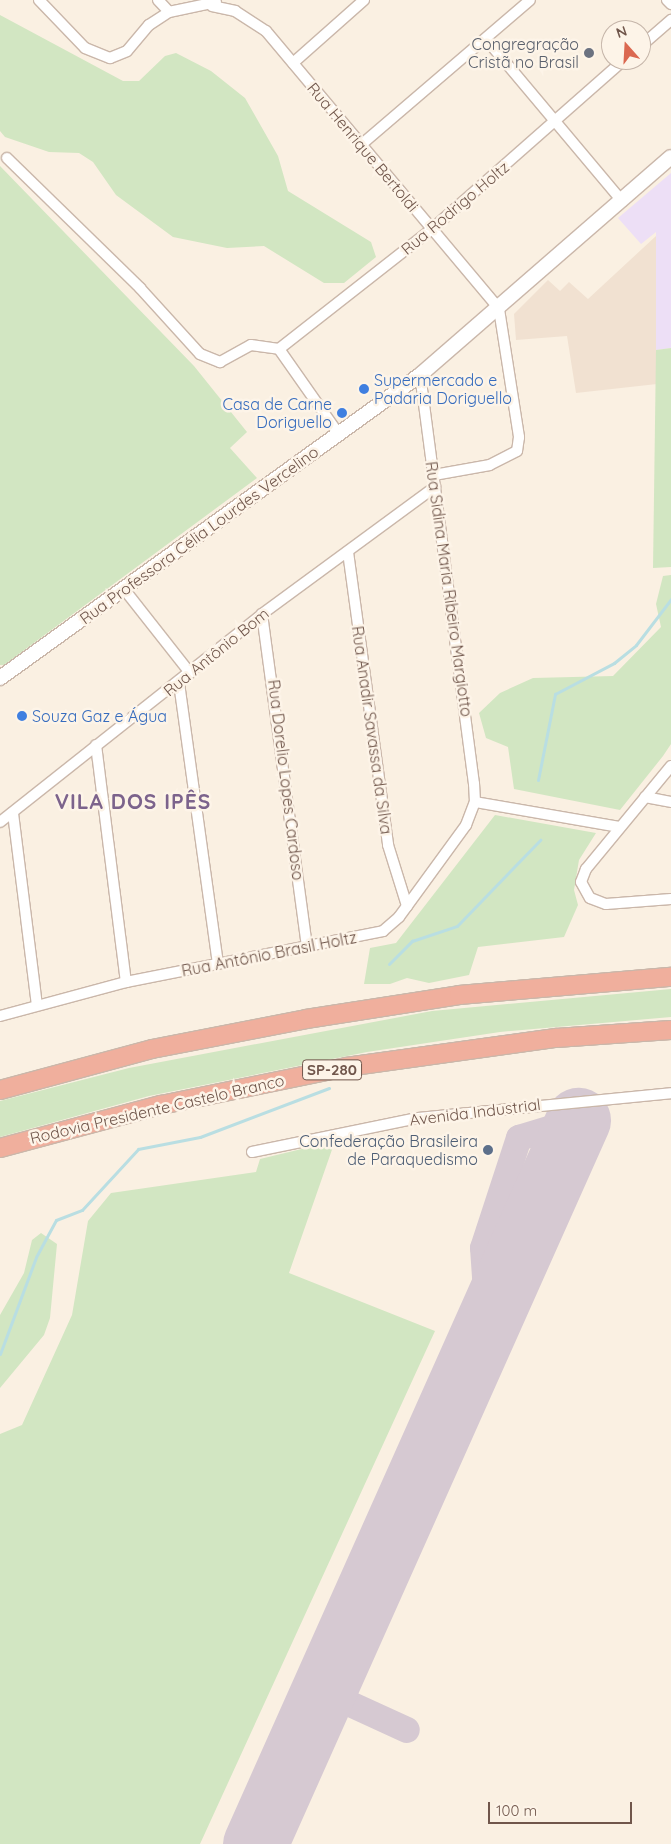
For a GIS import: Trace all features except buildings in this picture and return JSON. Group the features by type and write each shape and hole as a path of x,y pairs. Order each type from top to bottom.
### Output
{"highway":[{"path":"0,1090 152,1049 306,1019 460,996 671,977"},
{"name":"Rodovia Presidente Castelo Branco","path":"0,1148 162,1105 346,1067 538,1040 671,1030"}],"main road":[{"name":"Rua Professora Célia Lourdes Vercelino","path":"0,678 420,375 671,157"}],"street":[{"path":"39,0 85,48 101,57 127,50 149,25 170,12 215,3"},
{"path":"158,0 170,12"},
{"path":"293,63 364,0"},
{"path":"362,144 486,40 530,0"},
{"path":"667,0 671,4"},
{"name":"Rua Henrique Bertoldi","path":"215,3 252,19 293,63 498,309"},
{"path":"651,37 671,20"},
{"path":"486,40 622,201"},
{"name":"Rua Rodrigo Holtz","path":"279,349 432,229 555,123 613,70"},
{"path":"7,158 140,288 206,359 227,360 261,343 279,349 338,433"},
{"path":"434,475 490,465 517,451 519,437 498,309"},
{"name":"Rua Sidina Maria Ribeiro Margiotto","path":"420,375 475,802"},
{"name":"Rua Antônio Bom","path":"0,822 179,683 262,614 435,487"},
{"name":"Rua Anadir Savassa da Silva","path":"348,552 388,846 406,906"},
{"path":"124,589 190,673"},
{"name":"Rua Dorelio Lopes Cardoso","path":"262,614 307,946"},
{"path":"179,683 218,963"},
{"path":"96,746 126,982"},
{"path":"671,766 586,869 583,887 590,898 606,904 671,899"},
{"path":"645,797 671,802"},
{"path":"475,802 620,827"},
{"name":"Rua Antônio Brasil Holtz","path":"0,1016 126,982 383,931 406,906 466,825 475,802"},
{"path":"13,813 37,1005"},
{"name":"Avenida Industrial","path":"252,1152 418,1118 671,1093"}],"shaded area":[{"path":"671,173 671,348 656,350 656,232 641,244 618,218"},
{"path":"656,236 657,384 576,393 567,336 516,340 514,314 548,280 560,291 569,282 588,299"}],"green space":[{"path":"0,15 123,81 139,81 165,56 176,53 211,71 245,98 278,156 288,191 371,242 376,257 344,283 324,283 264,246 227,248 173,237 116,195 93,162 79,153 49,152 5,137 0,131"},
{"path":"0,166 194,366 247,432 230,448 257,478 4,665 0,665"},
{"path":"671,348 671,567 653,568 656,350"},
{"path":"671,575 671,744 663,756 620,810 514,789 508,747 486,738 479,713 500,693 533,678 613,676 661,627 656,604 663,576"},
{"path":"495,815 596,833 579,860 574,890 578,905 564,937 478,947 469,975 429,983 407,978 390,984 364,984 370,948 396,943"},
{"path":"671,989 671,1017 500,1032 367,1052 149,1096 0,1137 0,1101 129,1068 432,1011"},
{"path":"335,1141 289,1273 435,1331 200,1844 0,1844 0,1434 22,1425 72,1315 88,1221 111,1193 256,1172 260,1159"},
{"path":"41,1233 57,1244 50,1318 44,1335 0,1388 0,1315 24,1273 32,1240"}],"waterway":[{"path":"538,780 555,694 614,663 636,645 671,599"},
{"path":"389,964 412,941 457,926 540,840"},
{"path":"0,1354 36,1257 56,1220 82,1210 138,1149 200,1137 329,1088"}],"taxiway":[{"path":"488,1321 483,1248 519,1138 578,1120"},
{"path":"489,1231 540,1204"},
{"path":"324,1692 407,1730"}],"runway":[{"path":"255,1844 578,1120"}],"place":[{"name":"Congregração Cristã no Brasil","path":"589,53"},
{"name":"Supermercado e Padaria Doriguello","path":"364,389"},
{"name":"Casa de Carne Doriguello","path":"342,413"},
{"name":"Souza Gaz e Água","path":"22,716"},
{"name":"Confederação Brasileira de Paraquedismo","path":"488,1150"}],"district":[{"name":"VILA DOS IPÊS","path":"133,801"}]}
